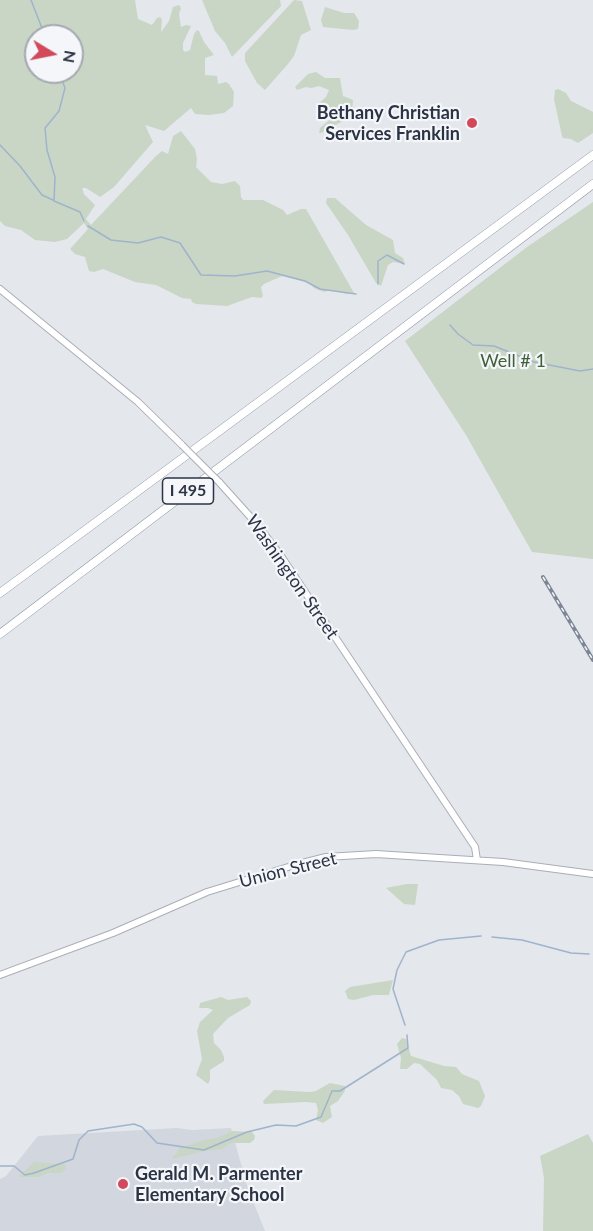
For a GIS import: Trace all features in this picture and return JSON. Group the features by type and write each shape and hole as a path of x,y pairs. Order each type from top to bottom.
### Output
{"highway":[{"name":"I 495","path":"0,593 593,155"},
{"name":"I 495","path":"0,634 593,184"}],"main road":[{"name":"Washington Street","path":"0,289 138,402 219,482 255,522 291,570 475,847 477,860"},
{"name":"Union Street","path":"0,975 113,933 195,896 309,861 335,856 376,854 477,860 526,864 593,874"}],"shaded area":[{"name":"Gerald M. Parmenter Elementary School","path":"177,1128 192,1130 231,1128 248,1189 265,1231 0,1231 0,1179 6,1176 38,1136"}],"green space":[{"path":"0,0 135,0 138,19 152,25 160,17 161,32 169,21 173,7 179,5 181,27 191,26 183,43 183,50 185,52 190,50 194,34 197,30 199,31 214,55 205,58 205,75 217,76 218,84 226,82 229,84 234,92 233,106 224,113 209,115 195,114 191,108 164,131 145,125 153,142 114,187 100,197 82,188 84,194 95,205 86,219 91,225 156,156 162,151 168,154 173,136 181,131 195,149 196,167 211,182 222,184 235,181 240,186 243,200 263,200 283,210 287,215 306,209 354,293 347,294 331,290 324,292 309,283 282,276 261,287 263,296 261,298 252,297 227,306 196,304 191,299 182,298 156,285 135,282 103,269 89,271 85,257 75,254 70,249 88,229 84,223 67,239 55,242 35,240 21,230 5,226 0,221"},
{"path":"202,0 280,0 281,6 232,57 225,43 215,31"},
{"path":"294,0 302,1 311,30 301,35 294,56 265,90 257,83 245,61 245,53"},
{"path":"325,7 344,13 354,13 359,21 358,29 323,27 321,20"},
{"path":"316,72 325,78 340,78 343,96 353,100 352,112 343,121 321,133 319,133 320,128 333,117 333,113 328,111 320,115 317,114 316,109 329,90 319,86 297,90 295,87 308,74"},
{"path":"555,90 566,93 571,101 593,112 593,133 578,143 562,136 554,99"},
{"path":"327,198 335,198 366,225 393,240 395,253 403,258 405,264 393,262 388,265 381,286 376,283 326,203"},
{"name":"Well # 1","path":"593,202 593,559 532,552 466,435 405,341 527,247"},
{"path":"418,884 415,905 404,904 386,888"},
{"path":"393,980 389,995 373,995 354,1000 348,999 345,991 350,987"},
{"path":"221,997 228,1000 247,997 251,1001 250,1005 228,1018 213,1034 214,1043 221,1050 224,1061 210,1070 208,1084 196,1075 202,1059 197,1031 200,1022 213,1010 199,1008 200,1003"},
{"path":"402,1038 406,1039 411,1056 444,1066 456,1067 462,1074 479,1081 485,1096 481,1106 478,1108 463,1104 452,1090 441,1088 437,1080 420,1064 414,1063 407,1069 400,1069 401,1058 397,1044"},
{"path":"330,1083 345,1086 345,1091 338,1101 330,1106 332,1117 323,1123 316,1120 318,1110 316,1103 264,1104 263,1101 274,1090 310,1092"},
{"path":"232,1131 252,1132 255,1136 254,1140 250,1143 231,1143 222,1149 172,1159 179,1148 217,1138"},
{"path":"588,1134 593,1143 593,1231 543,1231 544,1178 540,1156"},
{"path":"34,1162 62,1163 65,1164 66,1170 39,1177 18,1177"}],"waterway":[{"path":"31,0 40,24"},
{"path":"64,84 65,88 59,111 45,128 47,150 55,177 54,201 80,212 84,221"},
{"path":"0,145 20,166 42,195 53,200"},
{"path":"88,226 111,240 138,243 161,237 180,243 201,275 235,276 267,271 305,281 320,289 356,294"},
{"path":"378,284 378,261 387,255 404,264"},
{"path":"450,325 473,345 494,346 534,362 580,371 593,369"},
{"path":"405,1025 393,989 397,970 406,952 439,940 481,936"},
{"path":"492,937 522,940 571,953 589,954"},
{"path":"0,1166 14,1166 25,1175 34,1173 73,1159 79,1140 88,1131 134,1124 142,1127 157,1143 204,1150 247,1132 276,1125 296,1126 321,1117 332,1091 340,1091 408,1048 407,1035"}],"railway":[{"path":"543,577 593,660"}],"place":[{"name":"Bethany Christian Services Franklin","path":"472,123"},
{"name":"Gerald M. Parmenter Elementary School","path":"123,1184"}]}
